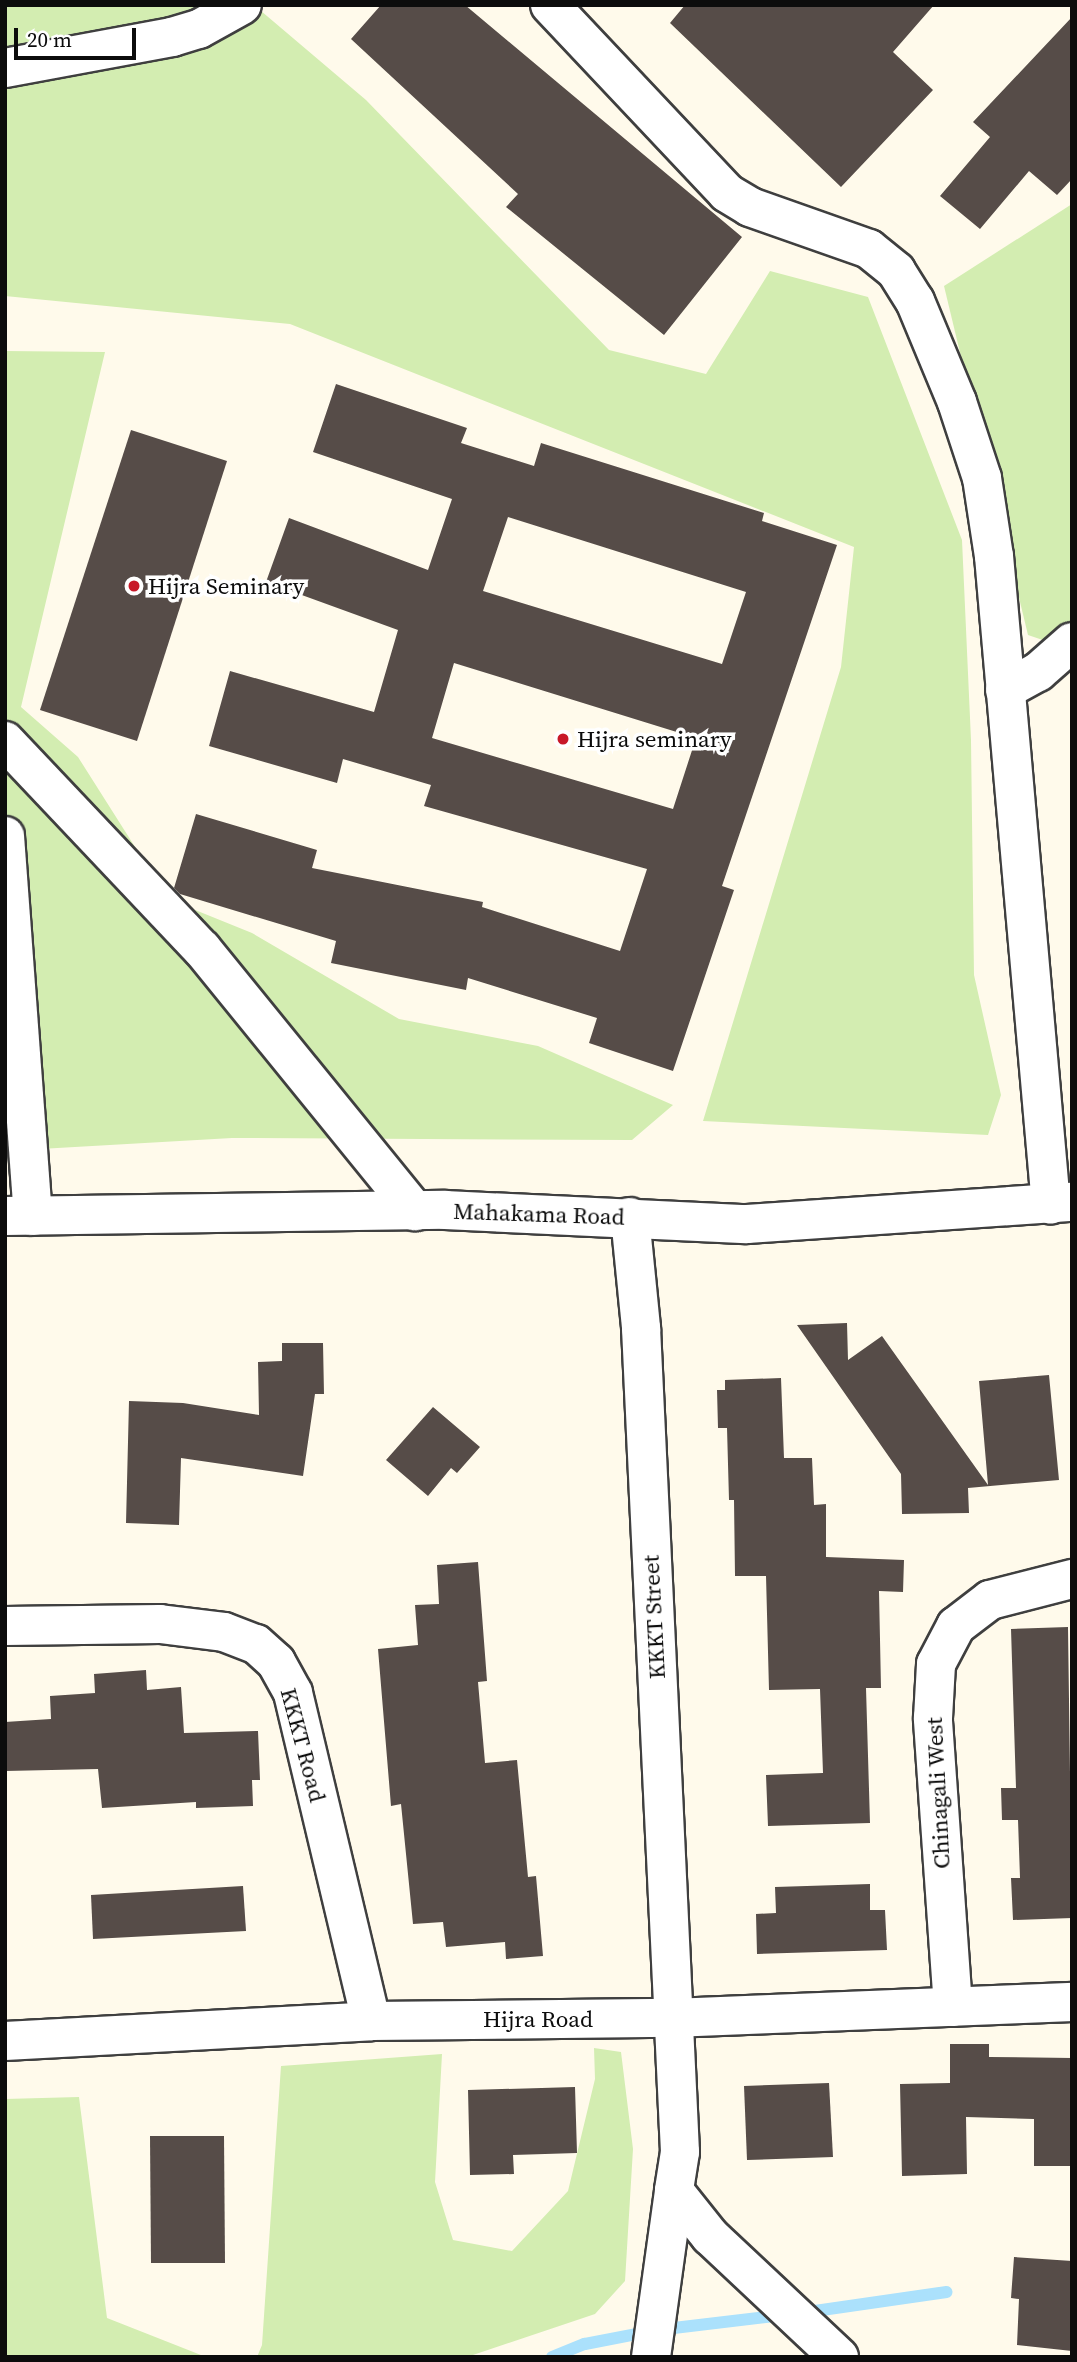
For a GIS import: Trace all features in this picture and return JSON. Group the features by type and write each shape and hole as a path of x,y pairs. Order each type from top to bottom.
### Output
{"street":[{"path":"5,68 172,37 199,29 242,5"},
{"path":"550,5 727,192 750,207 869,249 896,271 926,326 982,478 1062,1203"},
{"path":"1005,690 1038,672 1072,642"},
{"path":"5,741 202,949 415,1211"},
{"path":"5,836 19,1216"},
{"name":"Mahakama Road","path":"19,1216 415,1211 630,1217 747,1224 1062,1203"},
{"name":"KKKT Street","path":"630,1217 641,1328 680,2152 649,2353"},
{"name":"Chinagali West","path":"953,2007 933,1718 936,1664 956,1626 989,1600 1072,1579"},
{"name":"KKKT Road","path":"5,1626 160,1624 224,1632 256,1644 276,1662 293,1693 371,2021"},
{"name":"Hijra Road","path":"5,2041 371,2021 672,2018 1072,2001"},
{"path":"674,2191 710,2236 839,2357"}],"green space":[{"path":"5,5 254,5 366,100 609,350 706,374 770,271 868,297 962,540 971,740 974,975 1001,1095 988,1135 703,1121 841,667 854,547 290,324 5,296"},
{"path":"1072,204 1072,650 1028,635 944,286"},
{"path":"5,351 105,352 21,707 78,757 168,899 252,933 399,1019 538,1046 673,1105 632,1140 232,1138 5,1151"},
{"path":"594,2048 621,2052 633,2149 625,2281 595,2314 467,2357 257,2357 262,2345 281,2066 442,2054 435,2182 453,2240 512,2251 568,2191 595,2079"},
{"path":"79,2097 107,2318 206,2357 5,2357 5,2099"}],"building":[{"path":"381,5 465,5 742,237 664,335 506,207 518,194 351,39"},
{"path":"685,5 934,5 893,52 933,90 841,187 670,23"},
{"path":"1072,17 1072,179 1057,195 1029,171 980,229 940,196 990,137 973,122"},
{"path":"336,384 467,428 461,443 534,466 541,443 764,513 762,521 837,545 722,886 734,890 673,1071 589,1043 597,1018 468,978 466,990 331,963 336,941 180,894 174,888 196,814 317,850 312,868 483,902 482,907 620,951 647,869 424,806 431,785 343,759 337,783 209,746 230,671 374,712 398,630 266,582 289,518 428,570 452,499 313,452","holes":["508,517 746,592 722,664 483,591","454,663 696,738 673,809 432,738"]},
{"name":"Hijra Seminary","path":"131,430 227,461 137,741 40,710"},
{"path":"847,1323 848,1360 882,1336 988,1485 979,1381 1049,1375 1059,1480 968,1488 969,1513 902,1514 901,1474 797,1325"},
{"path":"282,1343 323,1343 324,1394 315,1394 303,1476 181,1458 179,1525 126,1523 129,1401 183,1403 259,1415 258,1362 282,1361"},
{"path":"781,1378 784,1458 812,1458 814,1505 826,1504 826,1557 904,1560 903,1592 879,1591 881,1688 866,1688 870,1823 768,1826 766,1775 823,1773 820,1689 769,1690 766,1576 735,1576 734,1500 729,1500 727,1428 718,1428 717,1390 725,1390 725,1380"},
{"path":"433,1407 480,1447 457,1473 451,1468 428,1496 386,1460"},
{"path":"478,1562 487,1681 478,1682 485,1763 517,1760 528,1877 536,1876 543,1956 506,1959 505,1942 446,1947 443,1922 413,1924 401,1804 391,1806 378,1649 418,1645 415,1605 439,1604 437,1565"},
{"path":"1068,1627 1072,1918 1013,1920 1011,1878 1020,1878 1018,1820 1002,1820 1001,1788 1016,1788 1011,1629"},
{"path":"146,1670 147,1690 181,1687 184,1733 258,1731 260,1780 252,1780 253,1806 196,1808 196,1802 102,1808 98,1769 5,1771 5,1722 51,1719 50,1696 95,1693 94,1674"},
{"path":"870,1884 870,1910 885,1910 887,1950 757,1954 756,1914 776,1913 775,1887"},
{"path":"243,1886 246,1931 93,1939 91,1895"},
{"path":"950,2044 989,2044 989,2057 1072,2058 1072,2166 1034,2166 1034,2119 966,2117 967,2174 902,2176 900,2084 950,2083"},
{"path":"829,2083 833,2157 747,2160 744,2086"},
{"path":"575,2087 577,2153 513,2155 514,2174 470,2175 468,2090"},
{"path":"150,2136 224,2136 225,2263 151,2263"},
{"path":"1014,2257 1072,2261 1072,2351 1017,2345 1019,2299 1011,2298"}],"waterway":[{"path":"801,2313 946,2292"},
{"path":"552,2357 585,2344 657,2330 783,2315"}],"place":[{"name":"Hijra Seminary","path":"134,586"},
{"name":"Hijra seminary","path":"563,739"}]}
